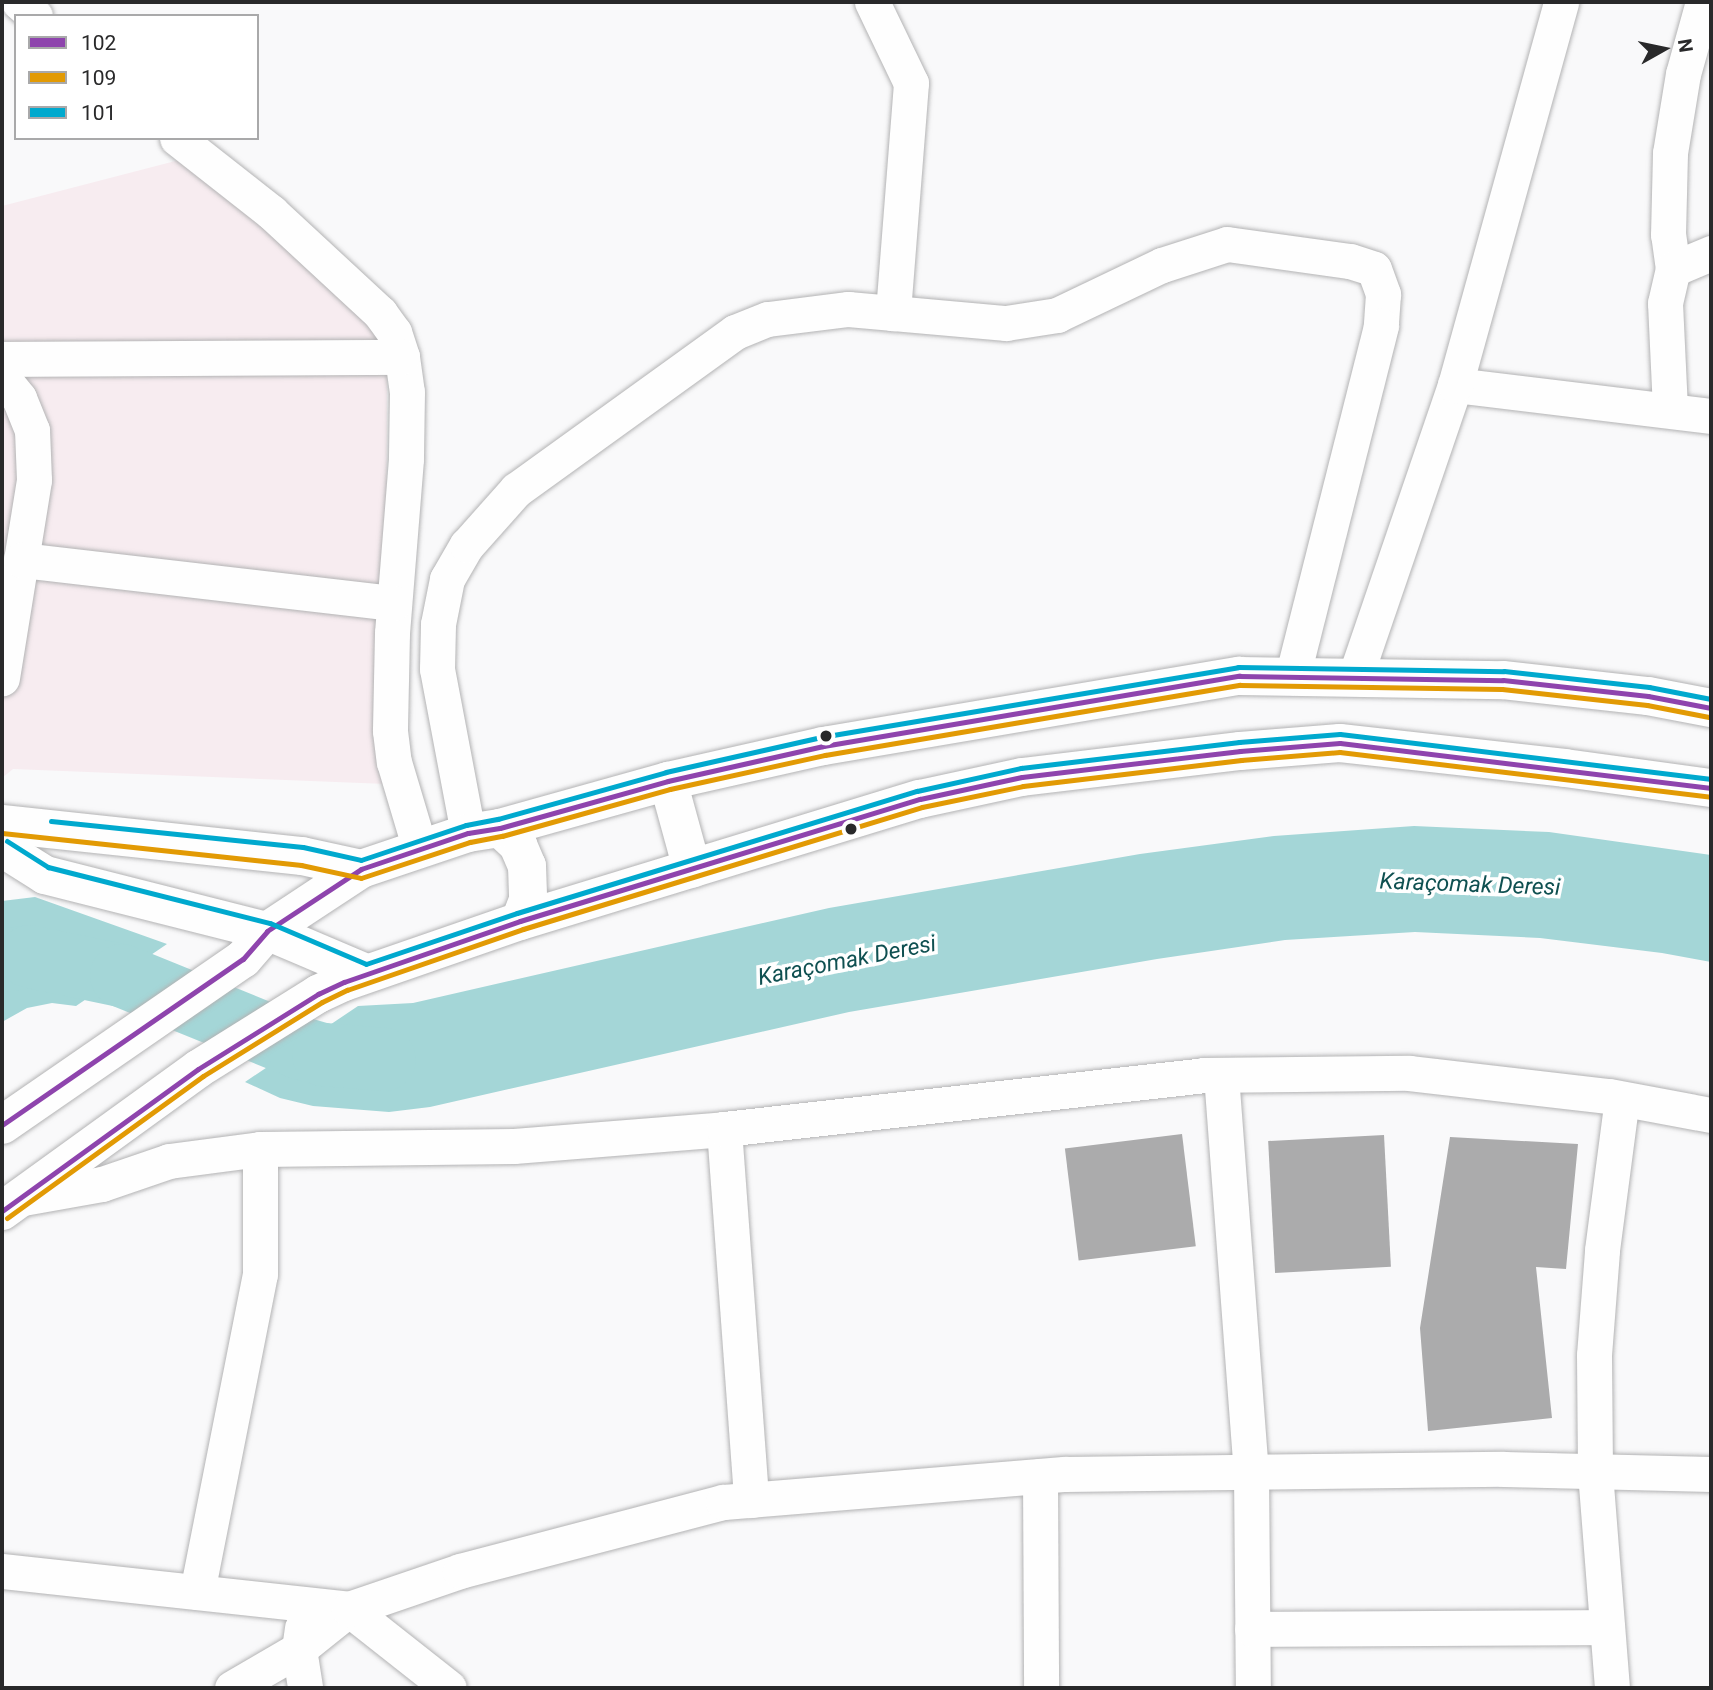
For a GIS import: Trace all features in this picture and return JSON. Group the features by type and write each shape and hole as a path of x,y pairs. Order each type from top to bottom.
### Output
{"main road":[{"path":"2,1125 125,1043 361,869 420,849 668,781 823,746 1239,676 1503,680 1648,696 1711,708"},
{"path":"13,1204 198,1069 318,994 366,973 520,920 920,799 1023,777 1240,751 1340,743 1565,768 1711,788"},
{"path":"668,781 692,869"},
{"path":"2,824 302,856 361,869"},
{"path":"484,831 519,845 527,866 528,900 520,920"},
{"path":"2,848 45,875 255,945 366,973"}],"street":[{"path":"19,2 33,14"},
{"path":"872,2 911,83 893,313"},
{"path":"1355,677 1455,385 1561,2"},
{"path":"1670,409 1665,303 1673,269 1668,235 1670,153 1684,74 1703,2"},
{"path":"180,140 271,212 380,313 394,332 402,357 407,392 406,459 394,603 390,731 397,774 420,849"},
{"path":"484,831 437,669 438,624 447,579 467,545 516,490 735,332 768,319 848,309 1006,323 1057,314 1162,265 1227,244 1350,261 1374,269 1383,294 1381,326 1292,677"},
{"path":"1673,269 1711,253"},
{"path":"2,359 402,357"},
{"path":"2,377 19,398 33,430 34,480 21,560 8,595 2,678"},
{"path":"1455,385 1711,416"},
{"path":"21,560 394,603"},
{"path":"13,1204 102,1184 169,1161 260,1149 514,1146 724,1129 1220,1075 1409,1073 1622,1099 1711,1115"},
{"path":"1220,1075 1251,1472 1253,1688"},
{"path":"1612,1688 1595,1470 1594,1356 1600,1277 1622,1099"},
{"path":"724,1129 751,1500"},
{"path":"197,1592 260,1274 260,1149"},
{"path":"232,1688 299,1649 349,1609 460,1571 564,1541 723,1502 1040,1476 1595,1470 1711,1474"},
{"path":"1040,1476 1041,1688"},
{"path":"2,1571 349,1609 449,1688"},
{"path":"305,1604 299,1649 305,1688"},
{"path":"1252,1629 1607,1627"}],"shaded area":[{"path":"210,152 387,331 386,784 13,769 2,778 2,206"}],"water":[{"path":"1414,826 1549,832 1711,855 1711,962 1662,953 1540,938 1415,932 1285,940 1157,959 849,1012 430,1107 389,1112 313,1106 280,1098 245,1082 358,1006 413,1003 829,908 1140,854 1274,836"},
{"path":"35,897 167,944 76,1006 52,1003 27,1008 2,1022 2,901"}],"building":[{"path":"1182,1134 1196,1246 1079,1261 1065,1148"},
{"path":"1384,1135 1391,1267 1275,1273 1268,1141"},
{"path":"1450,1137 1578,1144 1566,1269 1536,1267 1552,1418 1428,1431 1420,1328"}],"waterway":[{"name":"Karaçomak Deresi","path":"2,960 29,956 121,975 298,1047 323,1054 384,1059"}],"transit line":[{"name":"101","path":"51,821 303,847 361,860 466,825 498,819 666,772 821,737 1238,667 1504,671 1649,687 1711,699"},
{"name":"102","path":"2,1125 243,959 267,931 361,869 468,833 500,828 668,781 823,746 1239,676 1503,680 1648,696 1711,708"},
{"name":"109","path":"2,833 301,865 361,878 470,842 502,836 670,789 825,755 1240,685 1502,689 1647,705 1709,717"},
{"name":"101","path":"7,841 48,867 270,923 366,964 517,913 917,791 1021,768 1239,742 1340,734 1711,779"},
{"name":"102","path":"2,1211 198,1069 318,994 344,982 520,921 920,799 1022,777 1240,751 1340,743 1711,788"},
{"name":"109","path":"7,1218 203,1076 322,1002 347,990 523,929 922,807 1023,786 1241,760 1340,752 1710,797"}]}
